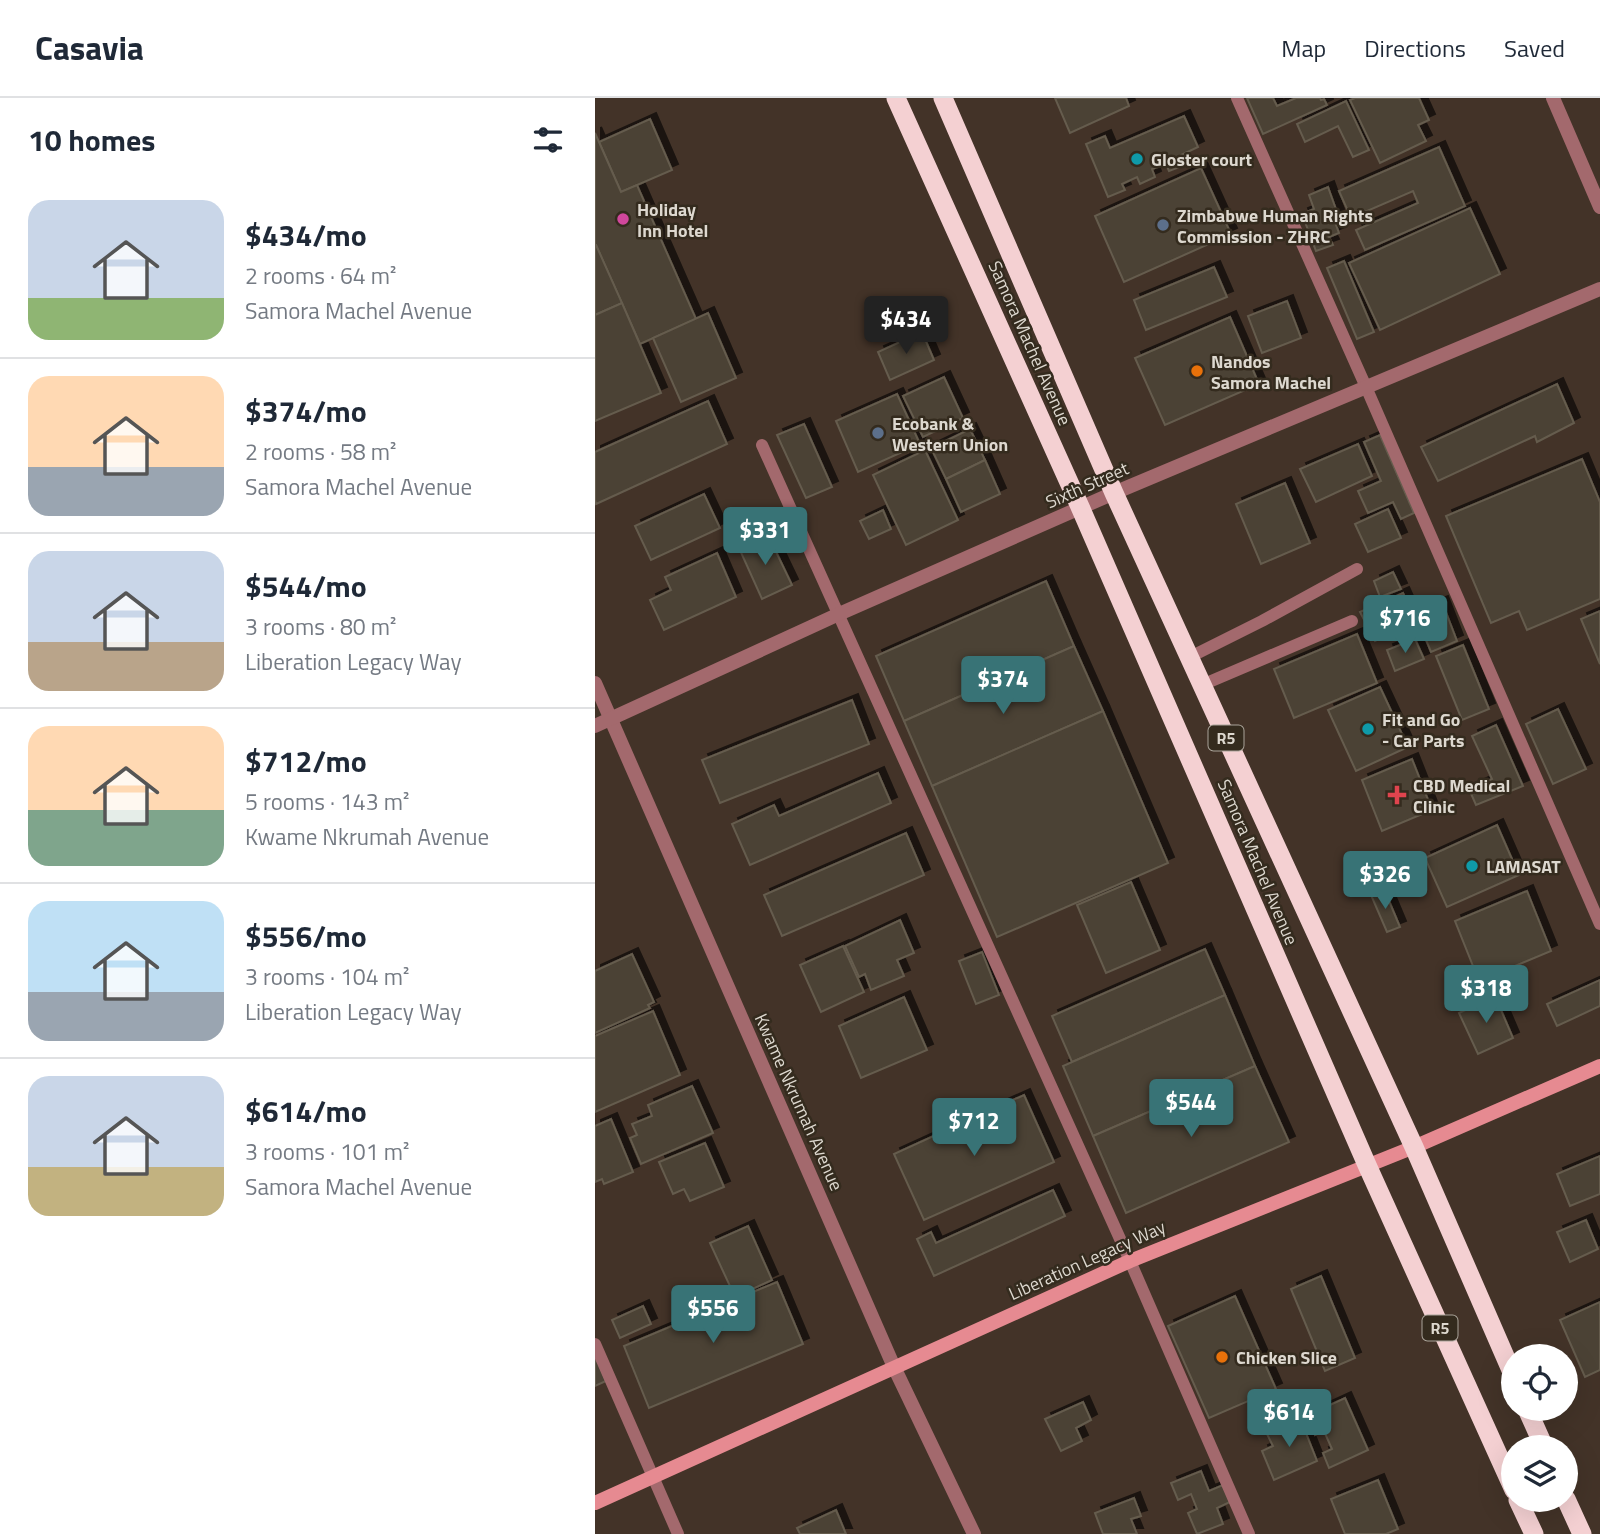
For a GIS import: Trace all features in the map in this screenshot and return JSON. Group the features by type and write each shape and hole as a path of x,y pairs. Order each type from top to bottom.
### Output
{"highway":[{"name":"Samora Machel Avenue","path":"896,98 1081,509 1367,1165 1501,1461"},
{"name":"Samora Machel Avenue","path":"943,98 1114,494 1414,1147 1501,1347"},
{"path":"1524,1512 1534,1534"},
{"path":"1572,1512 1581,1534"}],"main road":[{"name":"Liberation Legacy Way","path":"595,1503 1130,1261 1414,1147 1600,1066"}],"street":[{"path":"1553,98 1600,207"},
{"name":"Sixth Street","path":"595,726 839,614 1114,494 1600,289"},
{"name":"Kwame Nkrumah Avenue","path":"595,682 894,1367 974,1534"}],"lane":[{"path":"1237,98 1600,924"},
{"path":"762,444 1130,1261 1249,1534"},
{"path":"1189,657 1357,569"},
{"path":"1202,685 1352,621"},
{"path":"595,1344 678,1534"}],"shaded area":[{"path":"595,98 1600,98 1600,1534 595,1534"}],"building":[{"path":"1055,98 1126,98 1129,106 1070,133"},
{"path":"1247,98 1273,98 1277,106 1296,98 1320,98 1324,99 1327,105 1263,134"},
{"path":"1419,98 1429,120 1418,125 1426,141 1380,163 1350,100"},
{"path":"1346,101 1369,150 1353,157 1338,126 1305,142 1297,124"},
{"name":"Gloster court","path":"1184,116 1198,147 1181,155 1185,165 1169,171 1166,164 1152,169 1155,177 1140,184 1137,177 1122,184 1125,190 1108,197 1086,144 1105,136 1110,148"},
{"path":"650,119 672,170 621,192 599,142"},
{"name":"Holiday Inn Hotel","path":"595,133 621,192 637,185 696,319 640,344 595,245"},
{"path":"1439,147 1465,206 1365,250 1356,230 1418,203 1413,191 1351,218 1339,191"},
{"name":"Zimbabwe Human Rights Commission - ZHRC","path":"1201,168 1231,234 1124,282 1095,216"},
{"path":"1328,187 1338,215 1333,217 1339,233 1329,237 1333,245 1316,251 1302,214 1314,209 1309,195"},
{"path":"1470,208 1500,274 1380,330 1349,263"},
{"path":"595,245 622,303 595,315"},
{"path":"1344,261 1374,332 1357,339 1327,268"},
{"path":"1214,267 1227,297 1146,330 1134,300"},
{"path":"1287,301 1301,338 1262,353 1248,316"},
{"path":"622,303 661,393 595,421 595,315"},
{"path":"708,313 736,378 681,402 653,338"},
{"name":"Nandos Samora Machel","path":"1230,317 1259,384 1165,425 1135,358"},
{"path":"922,332 934,360 890,380 878,352"},
{"path":"944,377 963,418 923,437 903,396"},
{"path":"1557,384 1574,423 1537,442 1535,436 1438,481 1421,447"},
{"name":"Ecobank & Western Union","path":"897,394 920,444 858,472 836,421"},
{"path":"708,401 727,444 596,504 595,452"},
{"path":"804,424 832,487 806,498 777,435"},
{"path":"970,429 985,460 946,479 931,448"},
{"path":"1380,435 1414,513 1401,519 1393,502 1368,513 1358,491 1381,481 1364,442"},
{"path":"1358,444 1372,476 1316,502 1300,469"},
{"path":"925,450 958,520 906,545 873,475"},
{"path":"1582,459 1600,502 1600,599 1527,630 1519,611 1491,623 1446,516"},
{"path":"985,460 1000,494 961,512 946,479"},
{"path":"1285,483 1310,543 1261,564 1236,504"},
{"path":"704,494 720,528 651,560 635,526"},
{"path":"1388,509 1401,538 1368,552 1355,524"},
{"path":"883,510 891,529 869,539 860,521"},
{"path":"768,535 792,585 762,599 739,548"},
{"path":"717,553 736,597 664,630 650,600 671,590 665,577"},
{"path":"1393,572 1401,589 1380,597 1374,581"},
{"path":"1046,581 1074,646 904,721 876,656"},
{"path":"1403,593 1416,622 1375,641 1360,612"},
{"path":"1442,602 1457,641 1431,652 1415,613"},
{"path":"1600,611 1600,664 1581,619"},
{"path":"1357,634 1377,683 1294,718 1274,669"},
{"path":"1415,639 1424,659 1395,671 1387,650"},
{"path":"1463,645 1489,709 1462,720 1436,656"},
{"path":"1074,646 1103,711 932,786 904,721"},
{"name":"Fit and Go - Car Parts","path":"1380,687 1408,747 1356,771 1328,710"},
{"path":"852,700 869,744 720,803 702,760"},
{"path":"1558,709 1586,769 1553,784 1526,724"},
{"path":"1103,711 1168,863 997,937 932,786"},
{"path":"1496,725 1523,786 1476,805 1469,789 1492,779 1472,736"},
{"name":"CBD Medical Clinic","path":"1412,759 1432,810 1382,831 1362,780"},
{"path":"878,773 891,803 750,865 732,824 774,805 779,816"},
{"name":"LAMASAT","path":"1497,825 1519,875 1447,907 1425,858"},
{"path":"906,833 924,875 782,936 764,895"},
{"path":"1131,882 1160,950 1106,973 1077,905"},
{"path":"1384,889 1400,927 1387,932 1371,895"},
{"path":"1527,891 1551,951 1479,981 1455,921"},
{"path":"900,920 914,953 897,960 904,976 871,990 865,974 859,977 845,946"},
{"path":"843,946 864,992 821,1012 800,965"},
{"path":"1205,949 1225,995 1072,1062 1052,1016"},
{"path":"982,952 999,995 976,1004 959,961"},
{"path":"632,954 654,1002 648,1005 650,1008 595,1033 595,971"},
{"path":"1600,980 1600,1006 1557,1026 1547,1004"},
{"path":"1225,995 1255,1066 1093,1136 1063,1066"},
{"path":"1495,996 1513,1038 1478,1054 1459,1013"},
{"path":"904,997 927,1050 861,1078 839,1026"},
{"path":"653,1011 680,1075 595,1112 595,1036"},
{"path":"1255,1066 1289,1142 1126,1213 1093,1136"},
{"path":"692,1086 713,1133 641,1164 630,1138 637,1135 632,1124 652,1116 648,1105"},
{"path":"1024,1095 1054,1162 924,1220 894,1154"},
{"path":"611,1119 633,1172 604,1184 602,1179 595,1182 595,1126"},
{"path":"705,1143 724,1187 690,1201 684,1189 673,1194 659,1162"},
{"path":"1600,1156 1600,1194 1570,1206 1557,1174"},
{"path":"1053,1190 1065,1216 934,1276 917,1239 931,1232 936,1243"},
{"path":"1586,1220 1598,1249 1570,1262 1557,1232"},
{"path":"748,1226 772,1280 735,1297 710,1243"},
{"path":"1321,1276 1355,1358 1325,1371 1291,1289"},
{"path":"777,1282 803,1344 649,1408 624,1346"},
{"name":"Chicken Slice","path":"1235,1296 1276,1389 1209,1418 1168,1326"},
{"path":"1600,1302 1600,1370 1585,1377 1578,1361 1578,1344 1571,1344 1560,1320"},
{"path":"643,1306 651,1324 620,1338 612,1320"},
{"path":"597,1359 606,1381 595,1386 595,1360"},
{"path":"1345,1398 1368,1450 1329,1468 1323,1453 1332,1449 1324,1431 1315,1435 1306,1416"},
{"path":"1083,1402 1091,1420 1076,1428 1082,1441 1061,1451 1045,1419"},
{"path":"1300,1418 1317,1461 1274,1480 1262,1451 1273,1446 1266,1432"},
{"path":"1201,1471 1209,1491 1223,1485 1230,1502 1217,1508 1223,1524 1197,1534 1188,1513 1197,1509 1191,1494 1178,1500 1171,1483"},
{"path":"1378,1480 1398,1529 1386,1534 1345,1534 1331,1499"},
{"path":"1134,1498 1141,1516 1131,1519 1137,1534 1103,1534 1095,1513"},
{"path":"836,1510 846,1534 800,1534 797,1528"}],"place":[{"name":"Gloster court","path":"1137,159"},
{"name":"Holiday Inn Hotel","path":"623,219"},
{"name":"Zimbabwe Human Rights Commission - ZHRC","path":"1163,225"},
{"name":"Nandos Samora Machel","path":"1197,371"},
{"name":"Ecobank & Western Union","path":"878,433"},
{"name":"Fit and Go - Car Parts","path":"1368,729"},
{"name":"CBD Medical Clinic","path":"1397,795"},
{"name":"LAMASAT","path":"1472,866"},
{"name":"Chicken Slice","path":"1222,1357"}]}
